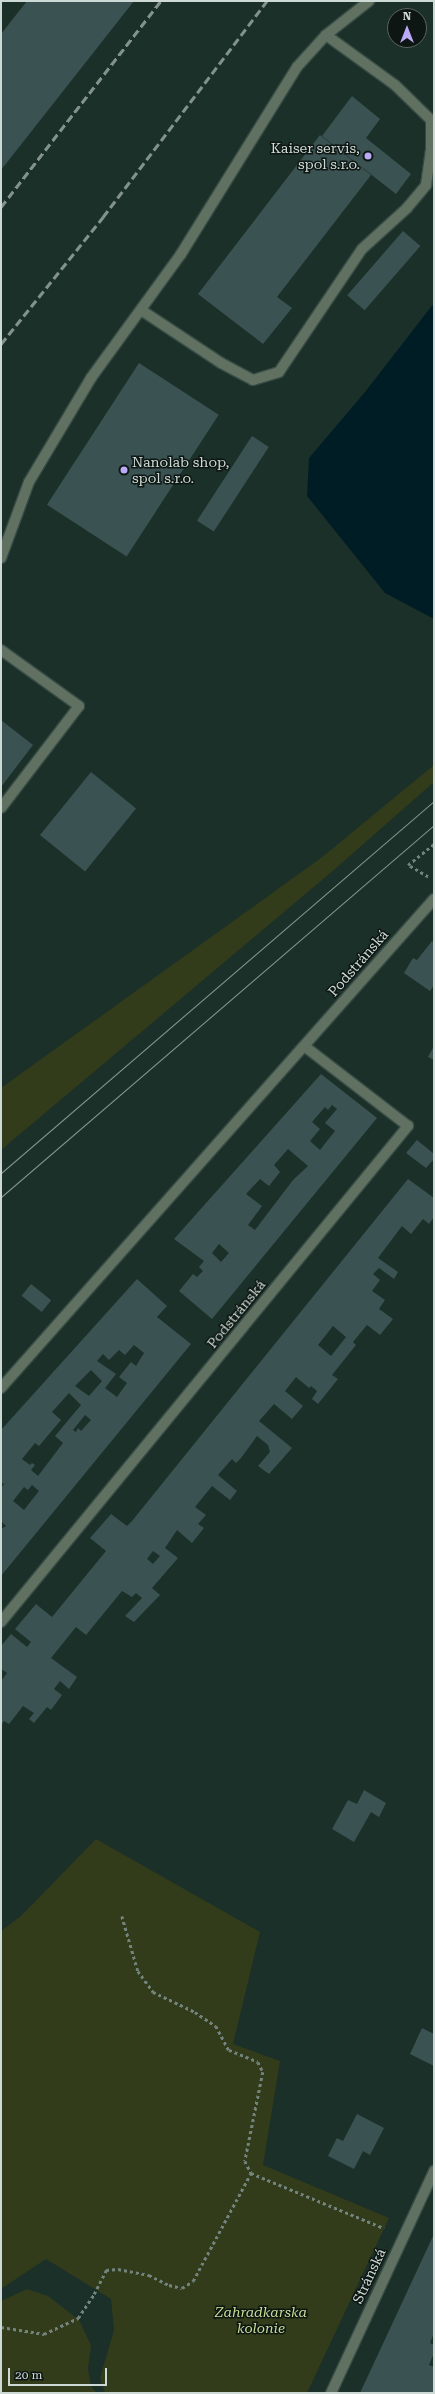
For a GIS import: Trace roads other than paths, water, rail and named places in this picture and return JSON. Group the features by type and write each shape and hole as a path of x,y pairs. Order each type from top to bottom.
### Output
{"street":[{"path":"1,558 29,482 91,378 181,254 297,67 326,35 369,1"},
{"path":"141,310 222,363 253,380 279,372 362,249 407,208 426,185 431,149 431,120 395,85 326,35"},
{"path":"1,650 79,706 1,808"},
{"name":"Podstránská","path":"1,1388 434,899"},
{"name":"Podstránská","path":"1,1622 408,1126 304,1046"},
{"name":"Stránská","path":"331,2393 434,2171"}],"water":[{"path":"434,303 434,619 385,593 307,496 309,458 365,392"}],"tram line":[{"path":"1,1173 434,801"},
{"path":"1,1197 434,825"}],"railway":[{"path":"1,207 161,1"},
{"path":"1,344 103,217 267,1"}],"place":[{"name":"Kaiser servis, spol s.r.o.","path":"368,156"},
{"name":"Nanolab shop, spol s.r.o.","path":"124,470"}],"park label":[{"name":"Zahradkarska kolonie","path":"261,2320"}]}
